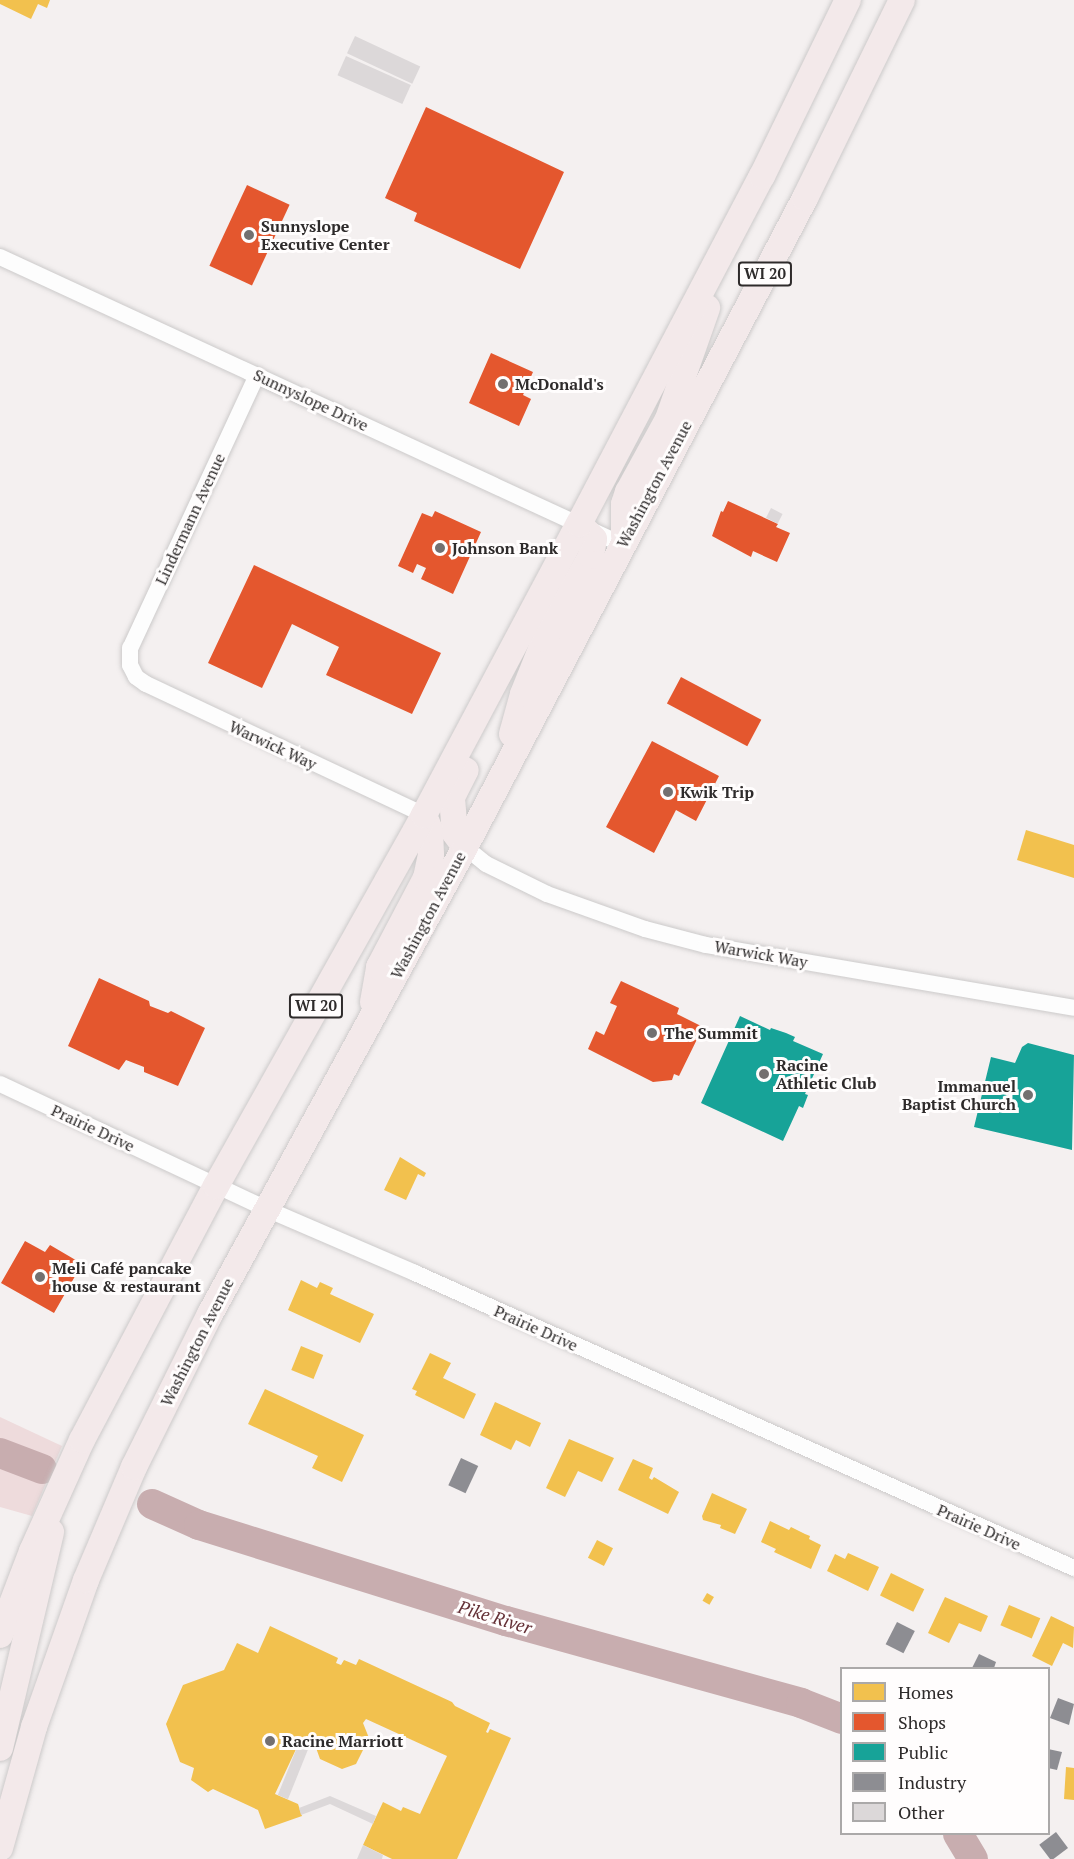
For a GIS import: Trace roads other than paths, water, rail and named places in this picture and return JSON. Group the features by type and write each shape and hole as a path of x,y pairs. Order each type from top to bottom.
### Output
{"main road":[{"name":"WI 20","path":"0,1635 32,1551 82,1440 216,1186 424,815 511,652 728,242 848,0"},
{"name":"Washington Avenue","path":"0,1848 34,1727 82,1590 134,1467 210,1314 269,1210 465,847 805,198 902,0"},
{"path":"622,545 628,492 657,441 678,394 728,242"},
{"path":"504,772 516,715 535,662 594,546 594,540 579,524"},
{"path":"465,847 455,833 452,797 509,688 514,673 511,652"},
{"path":"370,1023 379,967 426,878 431,855 430,830 424,815"},
{"path":"0,1748 45,1567 59,1491"},
{"path":"12,1804 9,1850 13,1859"}],"street":[{"name":"Sunnyslope Drive","path":"0,257 622,545"},
{"name":"Lindermann Avenue","path":"130,665 130,648 257,375"},
{"name":"Warwick Way","path":"130,665 136,677 146,684 424,815"},
{"name":"Warwick Way","path":"465,847 486,864 548,894 645,929 706,945 1074,1008"},
{"name":"Prairie Drive","path":"0,1084 269,1210 1074,1568"}],"waterway":[{"name":"Pike River","path":"0,1453 42,1469"},
{"name":"Pike River","path":"152,1504 199,1525 506,1621 801,1703 840,1718"},
{"name":"Pike River","path":"959,1835 973,1859"}],"place":[{"name":"Sunnyslope Executive Center","path":"249,235"},
{"name":"McDonald's","path":"503,384"},
{"name":"Johnson Bank","path":"440,548"},
{"name":"Kwik Trip","path":"668,792"},
{"name":"The Summit","path":"652,1033"},
{"name":"Racine Athletic Club","path":"764,1074"},
{"name":"Immanuel Baptist Church","path":"1028,1095"},
{"name":"Meli Café pancake house & restaurant","path":"40,1277"},
{"name":"Racine Marriott","path":"270,1741"}]}
